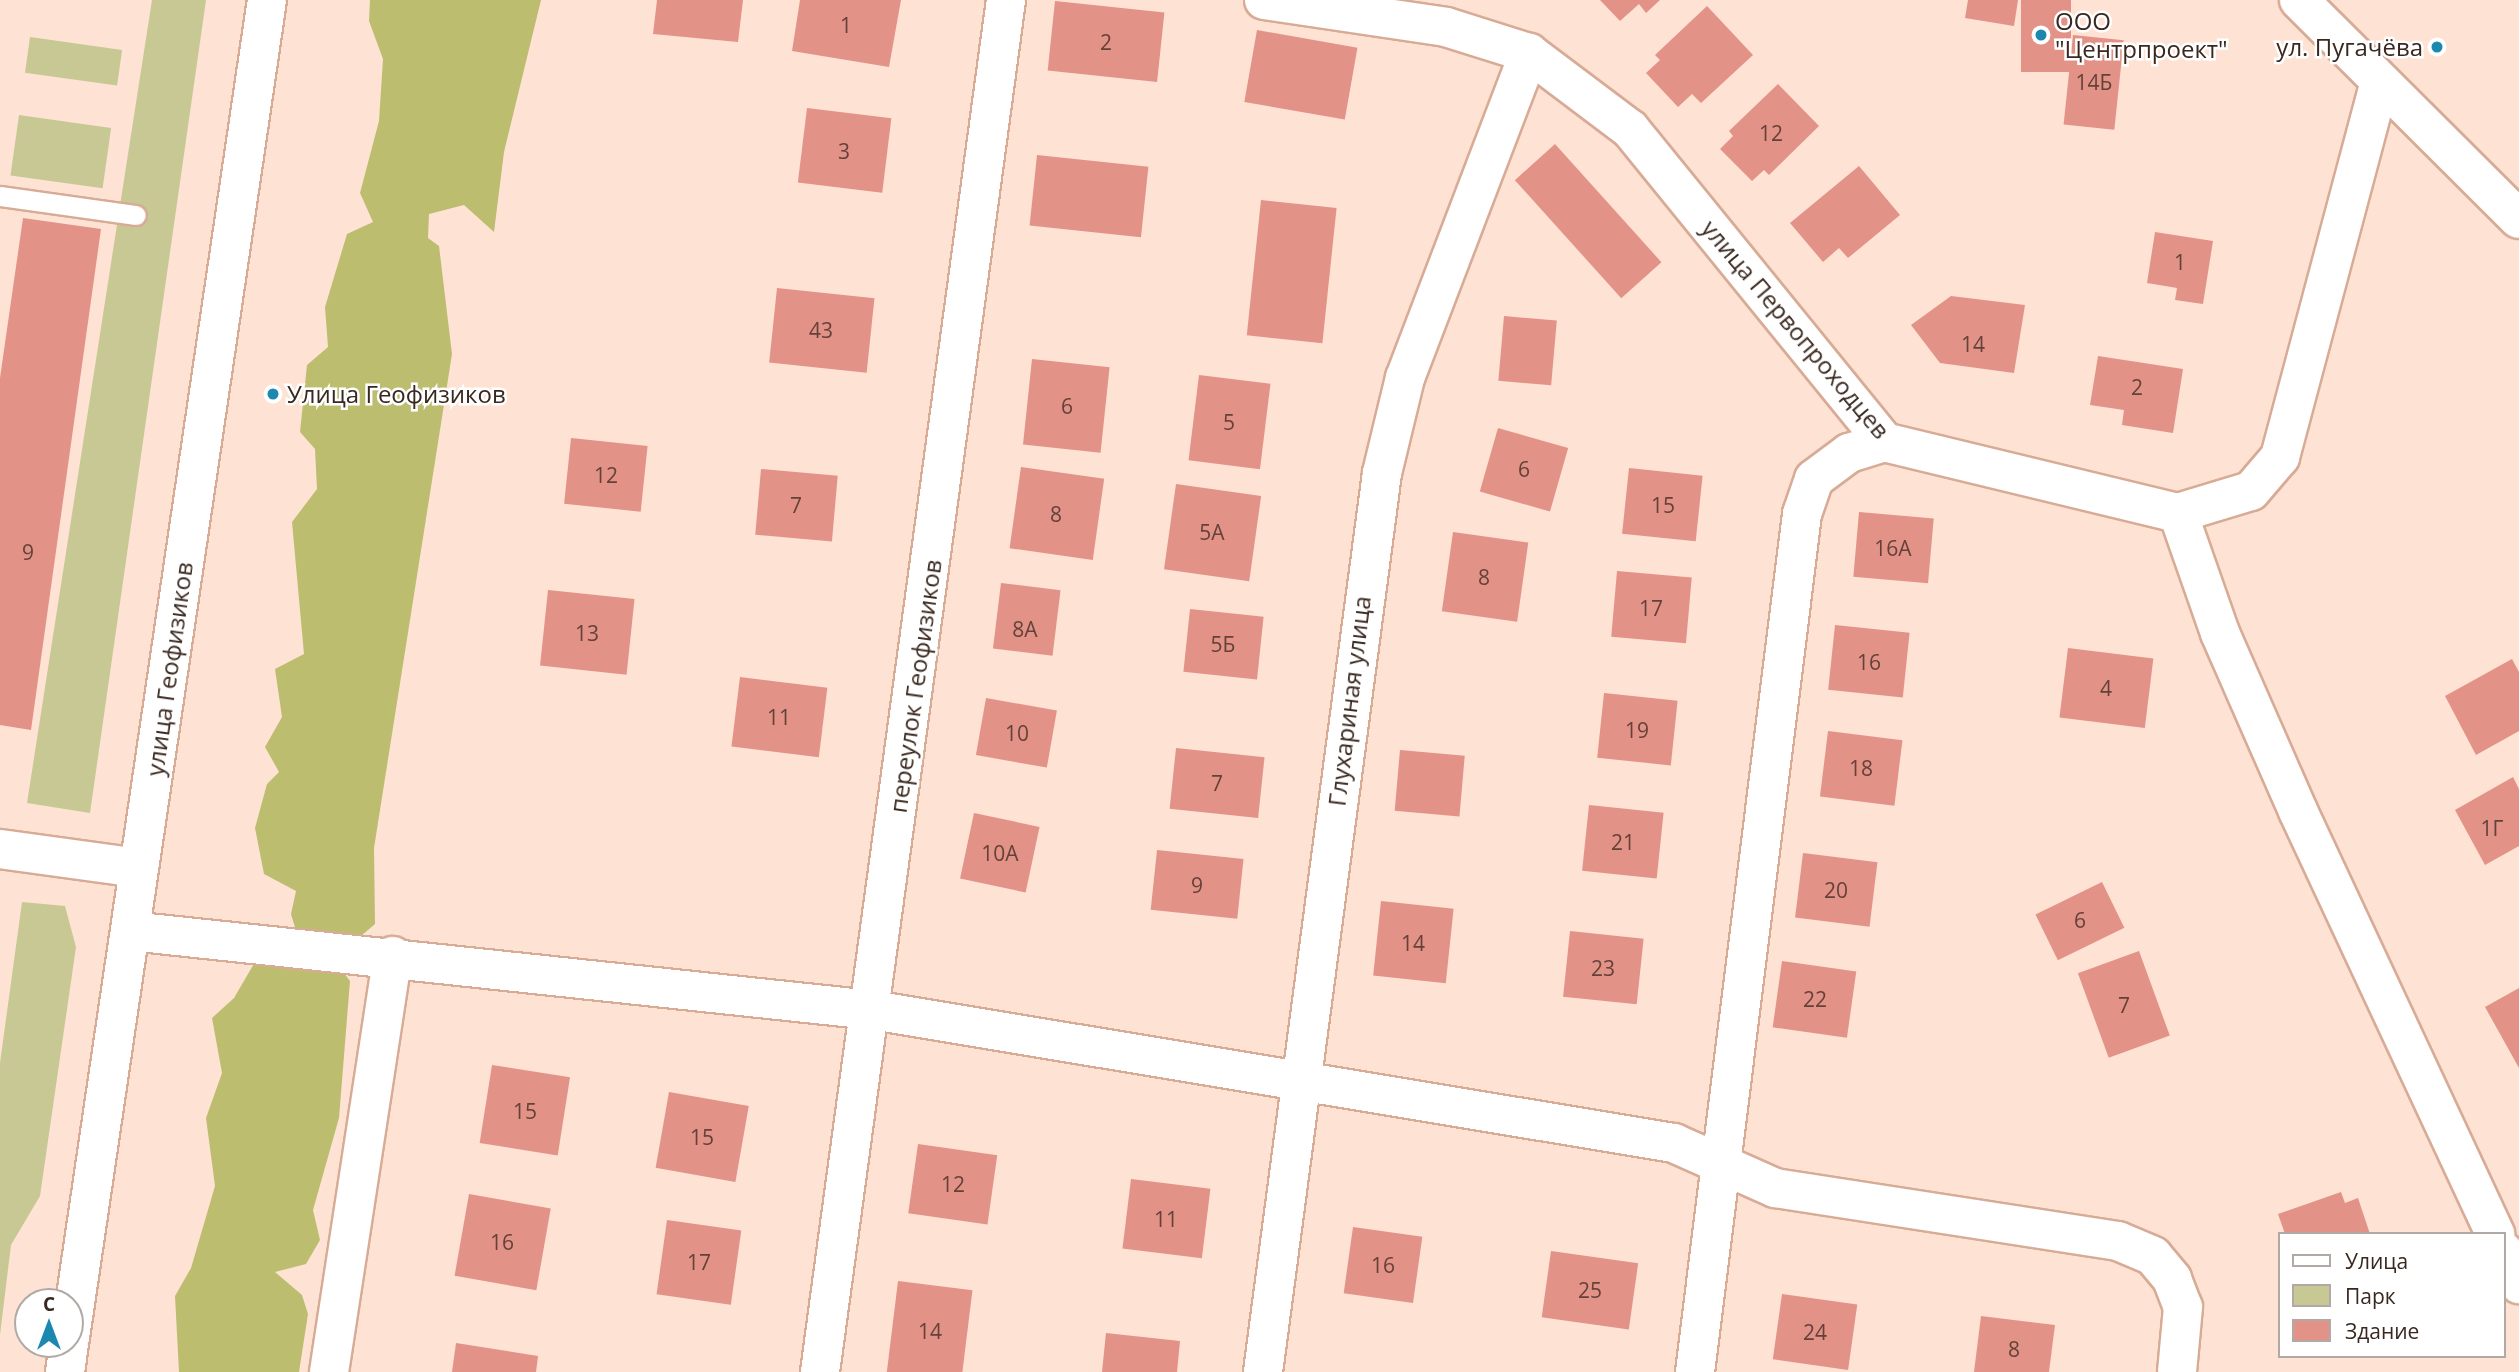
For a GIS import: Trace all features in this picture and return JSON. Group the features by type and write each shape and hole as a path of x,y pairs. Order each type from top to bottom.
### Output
{"street":[{"name":"улица Геофизиков","path":"77,1288 267,0"},
{"name":"переулок Геофизиков","path":"820,1372 872,1010 1006,0"},
{"name":"улица Первопроходцев","path":"1264,0 1446,27 1530,53 1630,129 1884,442 2178,513"},
{"path":"2299,0 2379,84 2519,219"},
{"name":"Глухариная улица","path":"1263,1372 1303,1083 1364,573 1382,473 1405,378 1530,53"},
{"path":"2379,84 2280,457 2251,491 2178,513 2220,633 2292,799 2494,1232"},
{"path":"1695,1372 1802,514 1814,479 1849,453 1884,442"},
{"path":"0,849 139,868"},
{"path":"130,931 393,956 872,1010 1674,1143 1722,1161 1775,1188 2118,1241 2153,1256 2183,1307 2177,1372"},
{"path":"329,1372 393,956"},
{"path":"2505,1255 2519,1284"}],"lane":[{"path":"0,196 136,215"}],"green space":[{"path":"152,0 206,0 90,813 27,803"},
{"path":"30,37 122,50 117,86 25,73"},
{"path":"19,115 111,128 103,188 11,175"},
{"path":"22,902 65,906 76,947 40,1196 11,1245 0,1335 0,1063"}],"shaded area":[{"path":"370,0 541,0 504,152 494,232 464,205 429,214 428,238 439,246 452,354 374,848 375,924 361,936 342,937 297,934 291,914 296,891 264,874 255,828 267,784 279,772 265,747 282,717 275,669 304,654 292,522 317,489 315,449 300,432 307,365 328,347 325,307 347,234 373,222 360,193 379,121 383,59 369,21"},
{"path":"262,950 330,954 350,981 339,1118 313,1210 320,1240 306,1264 275,1272 302,1295 308,1314 299,1372 179,1372 175,1296 191,1268 215,1186 206,1118 222,1073 212,1018 234,998"}],"building":[{"path":"657,0 743,0 738,42 653,34"},
{"path":"800,0 901,0 889,67 792,51"},
{"path":"1600,0 1660,0 1646,13 1639,4 1620,21"},
{"path":"1968,0 2018,0 2014,26 1965,18"},
{"name":"ООО \"Центрпроект\"","path":"2021,0 2071,0 2071,72 2021,72"},
{"path":"1055,1 1164,12 1157,82 1048,71"},
{"path":"1707,6 1753,55 1701,103 1692,94 1678,107 1646,73 1660,60 1655,55"},
{"path":"1257,30 1357,48 1345,120 1244,102"},
{"path":"2073,35 2124,40 2114,130 2064,125"},
{"path":"1778,84 1819,126 1769,175 1764,170 1752,181 1720,149 1733,136 1729,131"},
{"path":"807,108 891,118 882,193 798,182"},
{"path":"1555,144 1661,262 1621,298 1515,180"},
{"path":"1037,155 1148,167 1141,237 1030,226"},
{"path":"1859,166 1900,215 1848,258 1839,248 1823,262 1790,223"},
{"path":"1261,200 1337,208 1322,343 1247,335"},
{"path":"23,218 101,229 31,730 0,725 0,378"},
{"path":"2155,232 2213,241 2203,304 2175,300 2177,288 2147,283"},
{"path":"777,288 874,298 867,373 769,363"},
{"path":"1951,296 2025,305 2014,373 1940,363 1911,325"},
{"path":"1504,316 1557,321 1551,385 1498,381"},
{"path":"2098,356 2183,369 2173,433 2122,425 2124,410 2090,405"},
{"path":"1032,359 1110,367 1101,453 1023,445"},
{"path":"1199,375 1270,384 1260,469 1189,460"},
{"path":"1498,428 1568,448 1550,512 1480,491"},
{"path":"571,438 648,446 641,512 564,504"},
{"path":"1021,467 1104,479 1093,560 1010,548"},
{"path":"1629,468 1703,476 1696,541 1622,534"},
{"path":"761,469 838,476 832,541 755,535"},
{"path":"1176,484 1261,496 1249,581 1164,569"},
{"path":"1859,512 1934,519 1928,583 1853,577"},
{"path":"1453,532 1528,543 1517,622 1442,611"},
{"path":"1617,571 1692,578 1686,643 1611,637"},
{"path":"1001,583 1061,590 1053,656 993,649"},
{"path":"548,590 635,599 627,675 540,666"},
{"path":"1190,609 1264,617 1257,679 1183,672"},
{"path":"1835,625 1910,633 1903,697 1828,690"},
{"path":"2068,648 2153,658 2145,728 2059,717"},
{"path":"2512,659 2519,672 2519,731 2476,755 2445,696"},
{"path":"740,677 827,688 819,757 731,746"},
{"path":"1604,693 1678,701 1671,765 1597,758"},
{"path":"986,698 1057,711 1047,768 976,755"},
{"path":"1828,731 1902,740 1894,806 1820,797"},
{"path":"1176,748 1265,757 1258,818 1170,809"},
{"path":"1400,750 1465,756 1459,816 1395,811"},
{"path":"2513,777 2519,789 2519,846 2485,865 2455,810"},
{"path":"1589,805 1664,813 1657,878 1582,871"},
{"path":"974,813 1040,827 1026,892 960,879"},
{"path":"1157,850 1244,859 1237,919 1151,910"},
{"path":"1803,853 1877,862 1870,927 1795,918"},
{"path":"2102,882 2124,928 2058,960 2035,914"},
{"path":"1381,901 1454,909 1446,983 1373,976"},
{"path":"1570,931 1644,939 1637,1004 1563,997"},
{"path":"2139,951 2170,1036 2109,1058 2078,973"},
{"path":"1782,961 1856,971 1847,1038 1773,1027"},
{"path":"2519,988 2519,1068 2485,1007"},
{"path":"492,1065 570,1077 558,1155 480,1143"},
{"path":"669,1092 749,1106 735,1182 656,1168"},
{"path":"918,1144 997,1155 987,1224 908,1213"},
{"path":"1131,1179 1210,1189 1202,1258 1122,1248"},
{"path":"2341,1192 2345,1203 2358,1198 2369,1232 2284,1232 2278,1214"},
{"path":"469,1194 551,1208 536,1290 455,1276"},
{"path":"667,1220 741,1230 731,1305 657,1294"},
{"path":"1353,1227 1422,1237 1413,1303 1344,1293"},
{"path":"1551,1251 1638,1263 1629,1330 1542,1317"},
{"path":"898,1281 972,1290 962,1372 887,1372"},
{"path":"1782,1294 1857,1305 1848,1370 1773,1359"},
{"path":"1981,1316 2055,1325 2049,1372 1974,1372"},
{"path":"1106,1333 1180,1341 1177,1372 1102,1372"},
{"path":"456,1343 538,1356 536,1372 452,1372"}],"place":[{"name":"ООО \"Центрпроект\"","path":"2041,35"},
{"name":"ул. Пугачёва","path":"2437,47"},
{"name":"Улица Геофизиков","path":"273,394"}]}
